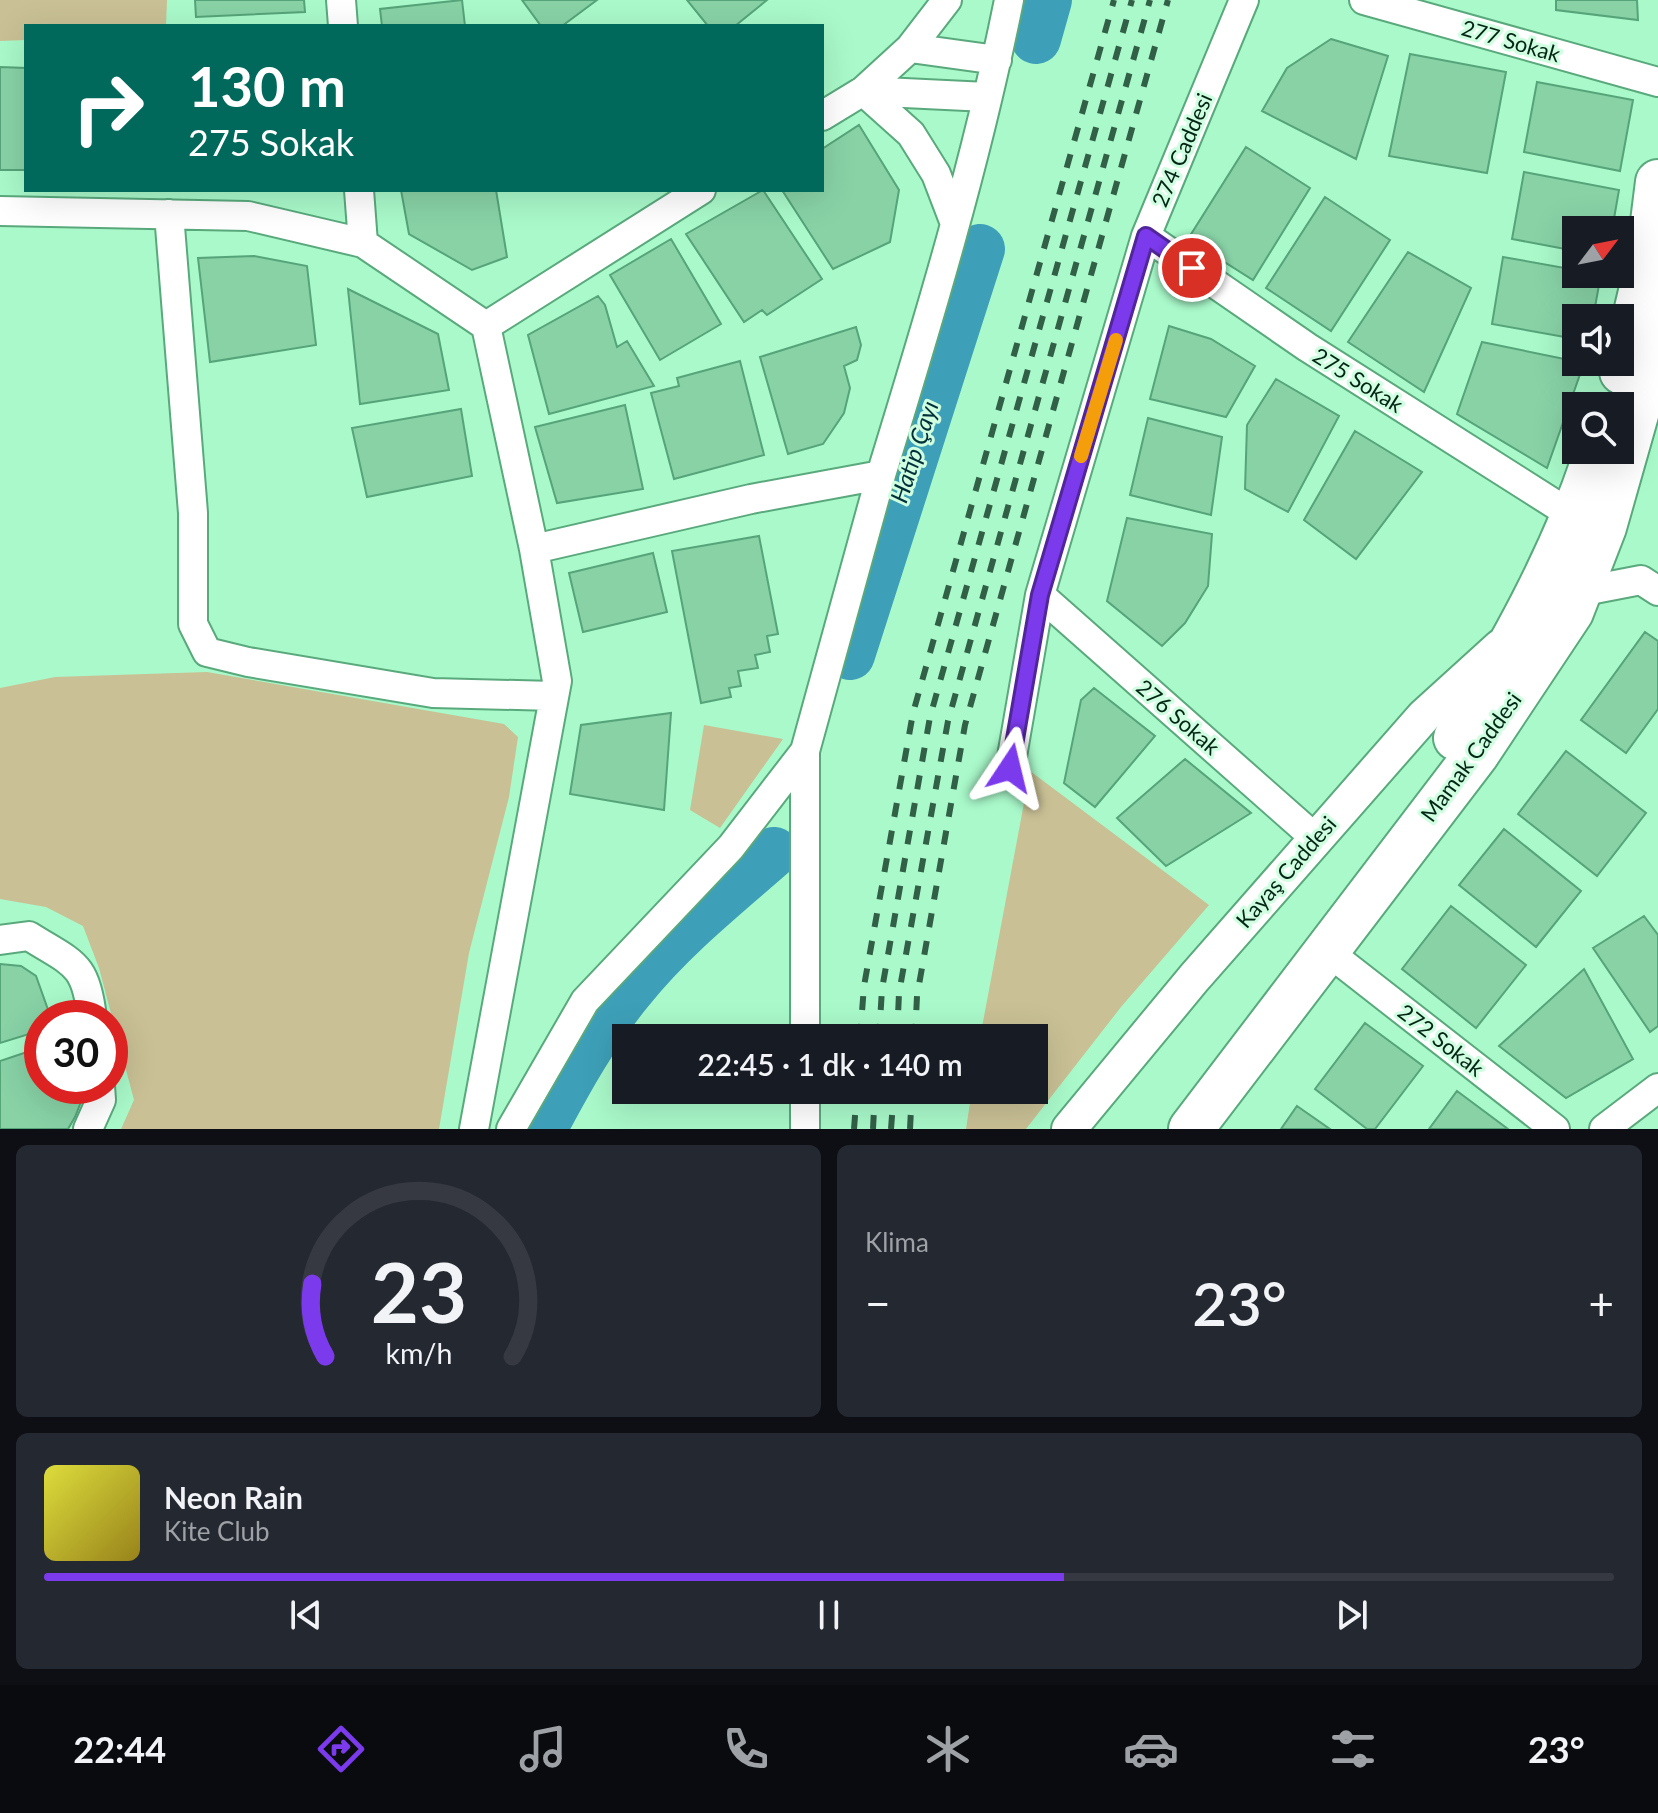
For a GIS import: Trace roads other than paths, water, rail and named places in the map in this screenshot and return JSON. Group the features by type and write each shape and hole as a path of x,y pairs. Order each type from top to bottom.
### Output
{"main road":[{"path":"1616,392 1648,262 1658,182"},
{"name":"Mamak Caddesi","path":"1161,1129 1533,638 1563,584 1604,527 1658,337"},
{"name":"Mamak Caddesi","path":"1563,584 1575,517 1592,464"},
{"name":"Mamak Caddesi","path":"1191,1129 1511,706 1533,638"}],"street":[{"path":"341,0 343,24"},
{"path":"824,115 863,91 910,48 947,0"},
{"path":"805,1024 805,751 954,221 997,60 1009,0"},
{"name":"274 Caddesi","path":"1010,768 1040,595 1146,236 1244,0"},
{"name":"277 Sokak","path":"1364,0 1658,82"},
{"path":"910,48 997,60"},
{"path":"863,91 987,97"},
{"path":"863,91 911,134 936,174 954,221"},
{"path":"359,192 363,243"},
{"path":"486,326 698,192"},
{"path":"0,211 248,216 363,243 486,326 534,549 557,681 475,1126 511,1129 585,1001 731,847 805,751"},
{"path":"169,214 193,513 193,624 207,652 248,662 433,693 554,696"},
{"name":"275 Sokak","path":"1146,236 1307,347 1575,517"},
{"path":"534,549 751,499 881,475"},
{"path":"1563,584 1641,580 1658,591"},
{"name":"276 Sokak","path":"1040,595 1315,838"},
{"name":"Kayaş Caddesi","path":"1069,1129 1315,838 1424,716 1533,638"},
{"path":"0,940 29,936 82,970 90,1000"},
{"name":"272 Sokak","path":"1327,951 1555,1129"},
{"path":"1604,1129 1658,1088"},
{"path":"88,1129 99,1104"},
{"path":"805,1104 805,1129"}],"waterway":[{"name":"Hatip Çayı","path":"1036,39 1047,0"},
{"name":"Hatip Çayı","path":"850,655 980,249"},
{"name":"Hatip Çayı","path":"542,1129 594,1039 631,988 681,934 774,852"}],"railway":[{"path":"861,1024 864,986 913,713 1114,0"},
{"path":"880,1024 882,989 930,717 1132,0"},
{"path":"898,1024 899,993 948,721 1150,0"},
{"path":"916,1024 917,996 965,725 1168,0"},
{"path":"854,1129 856,1104"},
{"path":"873,1129 874,1104"},
{"path":"891,1129 893,1104"},
{"path":"910,1129 911,1104"}]}
